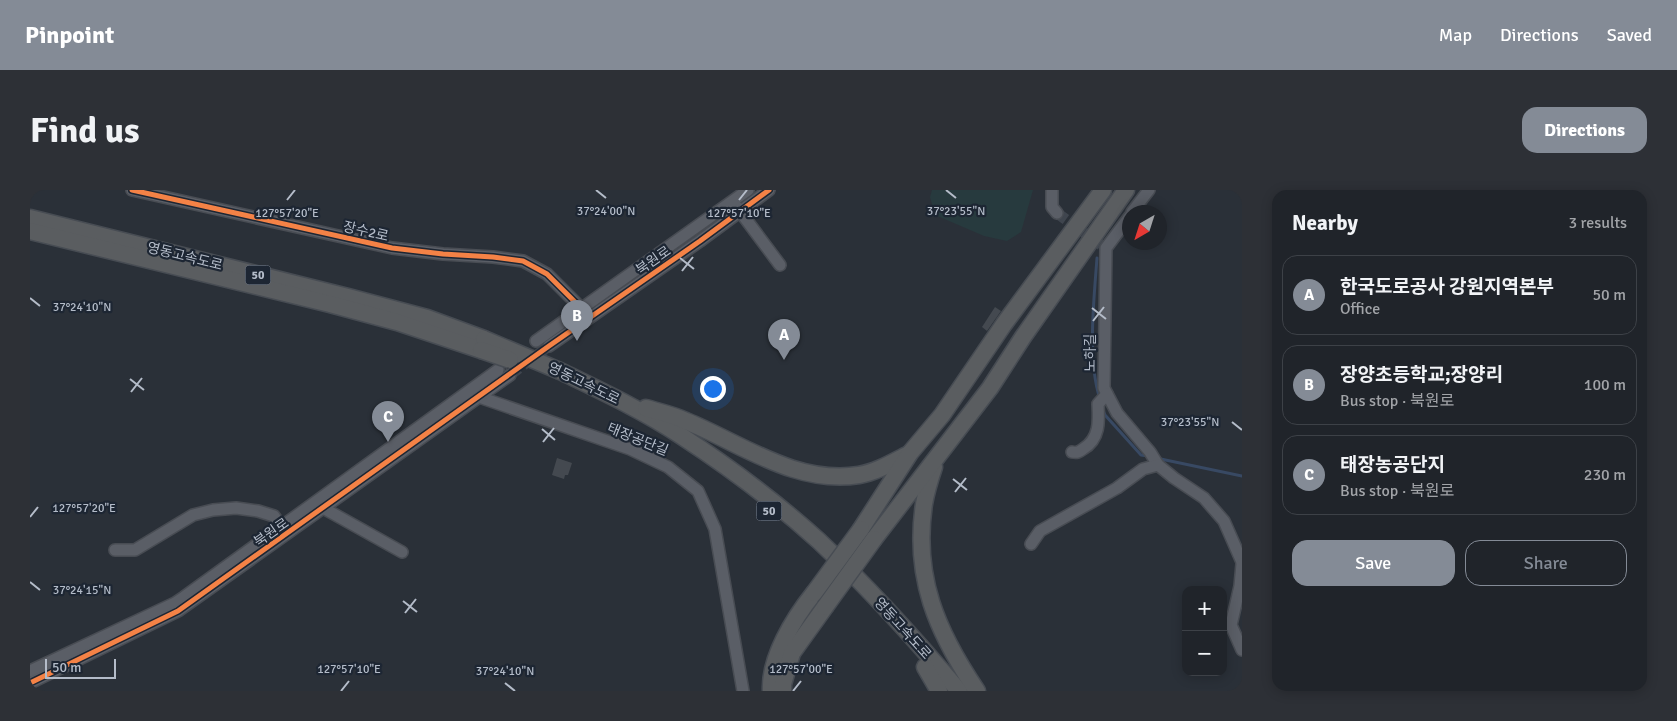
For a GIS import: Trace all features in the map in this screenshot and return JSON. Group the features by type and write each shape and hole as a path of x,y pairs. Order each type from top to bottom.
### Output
{"highway":[{"path":"771,691 770,681 782,645 799,613 861,529 910,453 942,415 1004,324 1103,190"},
{"path":"783,691 783,684 792,653 874,538 990,388 1023,337 1126,190"},
{"name":"영동고속도로","path":"30,218 348,296 427,318 483,345 615,398 679,434 771,500 819,542 866,588 914,638 959,691"},
{"name":"영동고속도로","path":"30,231 330,304 483,345"},
{"name":"영동고속도로","path":"557,375 634,418 729,481 775,516 817,553 870,607 946,691"},
{"path":"615,398 685,420 781,466 809,474 834,476 860,475 885,467 910,453"},
{"path":"936,459 924,502 921,532 926,584 940,629 958,663 976,691"},
{"path":"925,667 939,691"}],"street":[{"name":"장수2로","path":"132,190 392,248 493,257 523,262 547,274 585,314"},
{"name":"북원로","path":"549,346 585,314 748,190"},
{"name":"북원로","path":"536,341 585,314 740,212 769,190"},
{"path":"1052,190 1052,207 1057,213"},
{"path":"1137,205 1149,190"},
{"path":"732,201 780,265"},
{"name":"노하길","path":"1122,226 1104,247 1103,398 1150,452 1158,465"},
{"name":"북원로","path":"476,393 498,370"},
{"name":"북원로","path":"30,683 178,611 320,504 476,393 510,375"},
{"name":"태장공단길","path":"476,393 630,449 668,467 698,491 715,529 743,691"},
{"path":"1072,452 1076,453 1087,447 1094,438 1098,428 1103,398"},
{"path":"1031,544 1040,532 1117,488 1143,469 1158,465 1204,498 1224,521 1242,563 1240,586 1231,625 1242,650"},
{"name":"북원로","path":"30,671 175,603 282,528 320,504"},
{"path":"320,504 402,552"},
{"path":"115,550 135,550 193,515 213,510 236,508 258,511 274,516 282,528"}],"green space":[{"path":"932,190 1033,190 1021,232 1007,241 984,236 935,215 930,197"}],"building":[{"path":"995,307 1001,311 987,331 982,327"},
{"path":"557,458 572,463 568,475 565,475 564,479 552,475"}],"waterway":[{"path":"1097,258 1093,310 1093,348 1096,383 1100,399"},
{"path":"1103,410 1105,415 1141,455 1148,456"},
{"path":"1156,458 1242,476"}],"tunnel":[{"path":"1057,213 1101,245"},
{"path":"510,375 549,346"}],"cycle path":[{"path":"132,190 392,248 523,261 547,274 582,309 587,319"},
{"path":"30,683 178,611 549,346 700,241 769,190"}],"place":[{"name":"장양초등학교;장양리","path":"577,341"},
{"name":"한국도로공사 강원지역본부","path":"784,360"},
{"name":"태장농공단지","path":"388,442"}]}
